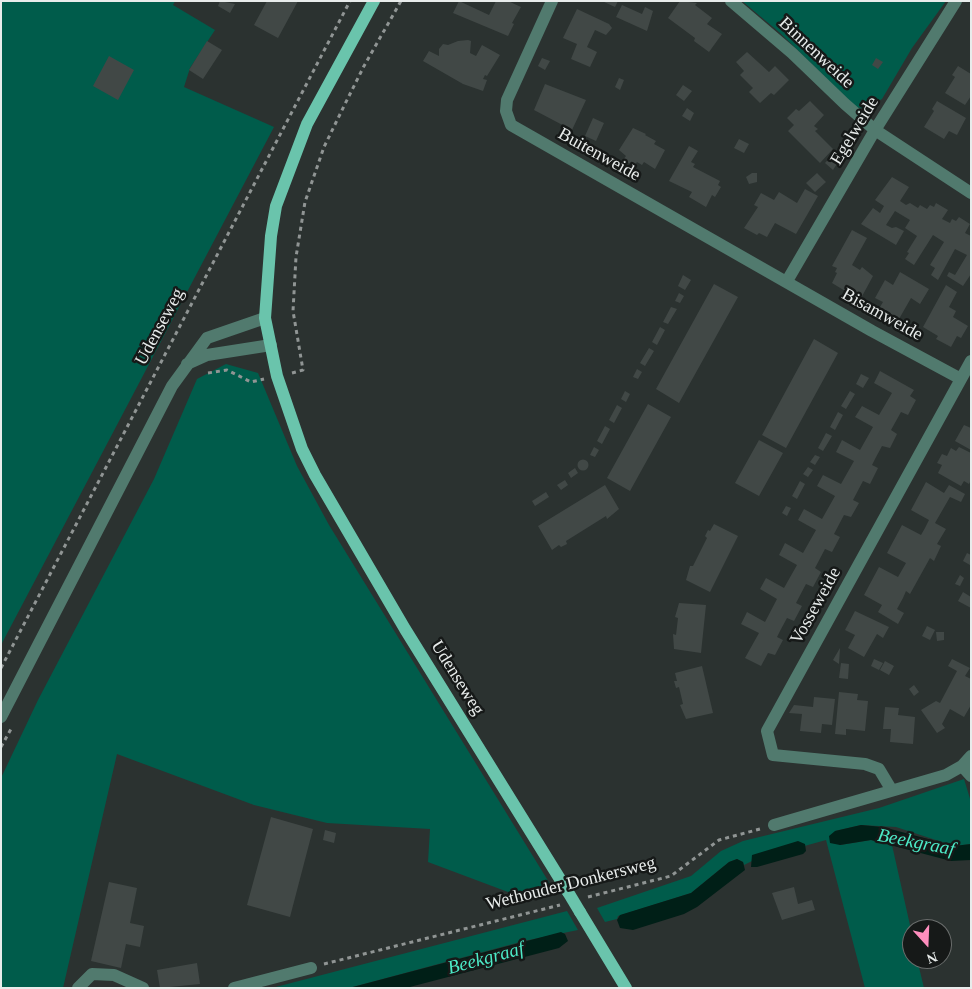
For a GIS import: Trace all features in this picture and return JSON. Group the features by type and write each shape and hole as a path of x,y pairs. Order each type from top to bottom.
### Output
{"main road":[{"name":"Udenseweg","path":"374,1 307,124 276,206 271,236 265,318 277,376 302,449 315,475 405,629 568,898 580,912 626,988"}],"street":[{"name":"Buitenweide","path":"552,1 507,100 506,111 511,125 787,281"},
{"name":"Binnenweide","path":"731,1 792,53 844,104 875,130 971,193"},
{"name":"Egelweide","path":"787,281 875,130 956,1"},
{"name":"Bisamweide","path":"787,281 872,331 961,379"},
{"path":"1,717 156,414 187,364 207,338 265,318"},
{"path":"187,364 208,356 271,345"},
{"name":"Vosseweide","path":"891,789 879,770 865,764 773,755 767,731 971,361"},
{"path":"774,825 850,804 891,789 946,775 962,766 971,756"},
{"path":"962,766 971,776"},
{"path":"234,988 311,968"},
{"path":"78,988 92,974 114,975 143,988"}],"path":[{"name":"Udenseweg","path":"1,668 350,1"},
{"path":"202,376 227,370 251,382 303,370 294,312 296,257 305,202 324,148 345,104 401,1"},
{"name":"Wethouder Donkersweg","path":"586,898 671,876 719,840 774,825"},
{"name":"Wethouder Donkersweg","path":"311,968 568,898"}],"green space":[{"path":"1,1 175,1 173,5 215,30 190,68 184,87 274,127 1,645"},
{"path":"742,1 946,1 912,48 882,99 864,109 856,107 779,32"},
{"path":"226,364 258,373 297,466 329,525 555,892 524,898 428,862 430,829 327,823 254,805 117,754 63,988 1,988 1,778 38,700 154,479 197,379"},
{"path":"964,779 971,802 971,844 954,846 896,827 861,825 835,831 840,845 871,840 892,845 909,919 902,919 902,969 919,969 924,988 865,988 826,840 754,860 744,865 743,862 737,859 729,862 691,893 618,916 617,919 605,922 597,908 691,876 721,851 743,841 879,808"},
{"path":"567,911 578,930 524,941 349,988 272,988"}],"water":[{"name":"Beekgraaf","path":"861,825 883,827 954,846 971,844 971,860 951,861 871,840 840,845 830,843 829,836 835,831"},
{"path":"798,841 805,844 806,851 803,854 751,867 752,855"},
{"path":"737,859 743,862 745,870 697,907 684,914 633,930 620,928 617,920 620,915 691,893 729,862"},
{"name":"Beekgraaf","path":"561,932 565,934 568,941 559,948 406,988 349,988"}],"building":[{"path":"220,1 235,4 230,13 218,6"},
{"path":"267,1 298,1 278,38 254,25"},
{"path":"459,1 489,15 496,1 508,1 521,7 512,23 514,24 508,36 453,13"},
{"path":"602,1 618,1 615,7"},
{"path":"680,1 697,3 695,5 712,18 707,24 722,34 709,52 694,41 695,38 668,18"},
{"path":"622,5 642,14 645,7 653,11 647,31 616,17"},
{"path":"577,9 609,24 612,28 606,35 595,30 587,47 597,52 590,67 571,59 577,44 563,38"},
{"path":"207,41 222,50 203,79 189,70"},
{"path":"471,41 470,53 476,56 482,45 500,55 487,76 485,75 483,79 487,80 483,91 463,84 423,61 429,51 439,56 439,49 443,44 448,45"},
{"path":"747,52 769,72 775,66 789,80 774,95 771,93 760,103 749,92 753,88 740,75 744,71 736,62"},
{"path":"109,56 134,70 118,100 93,86"},
{"path":"542,58 550,61 545,70 538,66"},
{"path":"876,58 883,62 878,69 872,65"},
{"path":"958,66 971,74 971,96 965,105 945,93 955,77 952,75"},
{"path":"619,78 624,80 620,90 615,87"},
{"path":"545,84 586,100 572,130 534,110"},
{"path":"683,85 692,91 684,101 676,95"},
{"path":"810,101 824,115 814,126 818,129 815,131 833,149 820,163 788,131 794,125 787,118 796,109 799,111"},
{"path":"937,101 966,118 957,135 949,131 944,139 924,127 934,111 932,109"},
{"path":"687,108 694,113 690,121 682,116"},
{"path":"593,118 604,123 596,141 585,136"},
{"path":"633,128 646,134 656,141 654,144 665,150 655,169 644,162 642,165 637,162 634,166 623,160 626,156 619,150"},
{"path":"739,139 749,144 744,153 734,148"},
{"path":"689,146 698,151 691,162 695,164 693,167 720,181 718,185 721,187 715,197 712,195 706,207 689,197 692,192 669,181"},
{"path":"836,151 842,156 833,170 825,163"},
{"path":"752,173 757,173 757,182 749,184 746,177"},
{"path":"817,173 826,182 815,192 806,183"},
{"path":"892,177 909,187 900,201 906,205 910,203 918,208 920,205 927,209 930,205 934,207 936,203 948,210 942,219 950,223 952,219 956,221 959,217 970,224 965,233 971,236 971,274 963,286 947,276 949,272 955,275 967,255 955,249 938,280 931,275 935,268 930,265 944,242 933,235 914,265 905,259 917,236 905,228 910,220 895,211 886,225 904,231 896,245 861,224 873,208 880,213 884,206 875,200"},
{"path":"805,189 818,196 796,234 775,223 767,237 759,233 757,235 744,228 758,207 754,205 761,193 774,200 779,192 797,203"},
{"path":"852,230 867,238 852,265 860,270 862,267 873,276 860,300 832,283 837,273 835,272 837,268 832,266"},
{"path":"900,272 929,289 920,304 911,298 899,319 880,307 883,302 875,298 885,280 893,285"},
{"path":"683,275 691,280 685,290 678,286"},
{"path":"714,284 738,297 679,403 656,389"},
{"path":"946,285 957,292 949,307 956,311 953,317 968,326 961,338 957,336 951,347 936,339 938,336 923,327"},
{"path":"679,293 684,296 680,303 675,301"},
{"path":"671,307 677,309 668,324 663,322"},
{"path":"660,327 665,330 657,345 652,342"},
{"path":"814,339 838,353 786,448 762,435"},
{"path":"649,348 654,351 645,366 640,363"},
{"path":"637,369 642,372 638,379 633,377"},
{"path":"880,371 914,390 910,396 916,400 908,415 901,412 891,430 897,434 890,448 882,446 872,465 878,468 870,484 863,481 853,500 859,503 851,517 844,515 834,534 840,537 832,552 825,549 815,568 821,572 813,587 806,584 796,603 802,606 794,621 787,618 777,637 783,640 775,655 768,653 761,666 745,658 759,633 741,624 747,612 765,622 777,599 760,589 766,578 784,588 797,565 779,555 785,543 803,553 816,530 798,520 804,509 822,519 835,496 817,486 823,475 841,484 854,461 836,452 842,440 860,450 873,427 855,417 862,406 879,415 892,393 874,383"},
{"path":"861,374 869,378 863,388 856,384"},
{"path":"625,391 630,394 626,402 621,399"},
{"path":"850,391 855,394 846,409 841,406"},
{"path":"648,404 671,417 630,491 607,478"},
{"path":"617,405 622,408 614,423 609,420"},
{"path":"838,412 843,415 835,430 830,427"},
{"path":"964,425 971,428 971,450 955,441"},
{"path":"605,426 610,429 602,444 597,441"},
{"path":"826,433 832,436 823,451 818,448"},
{"path":"759,440 783,453 759,496 735,483"},
{"path":"594,447 599,450 595,457 590,455"},
{"path":"959,447 971,453 971,480 969,484 964,481 961,486 938,473 942,465 937,463 942,454 947,456 951,448 956,451"},
{"path":"815,455 820,457 815,465 810,462"},
{"path":"583,459 589,465 583,471 577,465"},
{"path":"808,467 813,470 808,477 803,474"},
{"path":"575,468 578,473 571,478 568,473"},
{"path":"565,480 568,485 561,490 557,485"},
{"path":"800,481 805,484 797,499 792,496"},
{"path":"926,482 944,493 949,485 965,494 961,502 950,497 935,523 946,529 937,544 941,546 934,561 930,558 910,594 906,591 897,609 904,613 898,624 878,612 882,605 864,595 879,567 898,577 906,563 887,553 902,525 921,535 925,528 929,520 911,510"},
{"path":"605,485 619,509 607,519 606,516 566,541 567,544 561,547 559,545 552,550 538,526"},
{"path":"546,492 549,497 535,506 532,501"},
{"path":"786,506 791,508 787,516 782,513"},
{"path":"714,524 738,536 710,592 686,580 690,566 693,566 707,538 705,536 708,530 710,531"},
{"path":"967,553 971,555 970,565 963,561"},
{"path":"960,575 964,578 960,586 955,584"},
{"path":"963,592 971,597 971,608 958,601"},
{"path":"679,603 706,605 701,653 674,649 673,634 676,635 678,618 675,617"},
{"path":"855,611 889,627 883,638 877,634 864,657 848,648 855,635 845,630"},
{"path":"927,626 935,630 930,640 922,636"},
{"path":"936,632 944,632 944,640 937,641"},
{"path":"840,648 839,664 833,660"},
{"path":"874,659 883,663 879,670 871,666"},
{"path":"952,659 970,668 965,676 971,679 971,705 964,717 950,709 942,724 945,728 937,733 921,710 936,701 940,703 957,671 948,666"},
{"path":"885,661 894,666 889,675 880,670"},
{"path":"841,663 849,664 848,679 839,678"},
{"path":"702,666 713,713 686,719 680,705 683,704 679,687 676,688 674,681 677,681 675,673"},
{"path":"914,685 919,692 914,696 909,689"},
{"path":"839,692 858,694 857,700 868,701 865,731 846,729 846,735 835,734"},
{"path":"814,697 835,699 832,725 822,724 821,733 800,731 802,714 789,713 794,705 813,707"},
{"path":"885,707 899,708 898,715 915,717 913,744 890,742 891,729 883,729"},
{"path":"271,817 313,829 290,917 247,905"},
{"path":"325,830 336,833 334,843 323,840"},
{"path":"109,882 137,888 130,923 144,926 140,947 126,944 121,968 91,961"},
{"path":"794,887 798,904 812,900 815,910 782,920 772,893"},
{"path":"197,963 200,984 160,988 157,970"}]}
